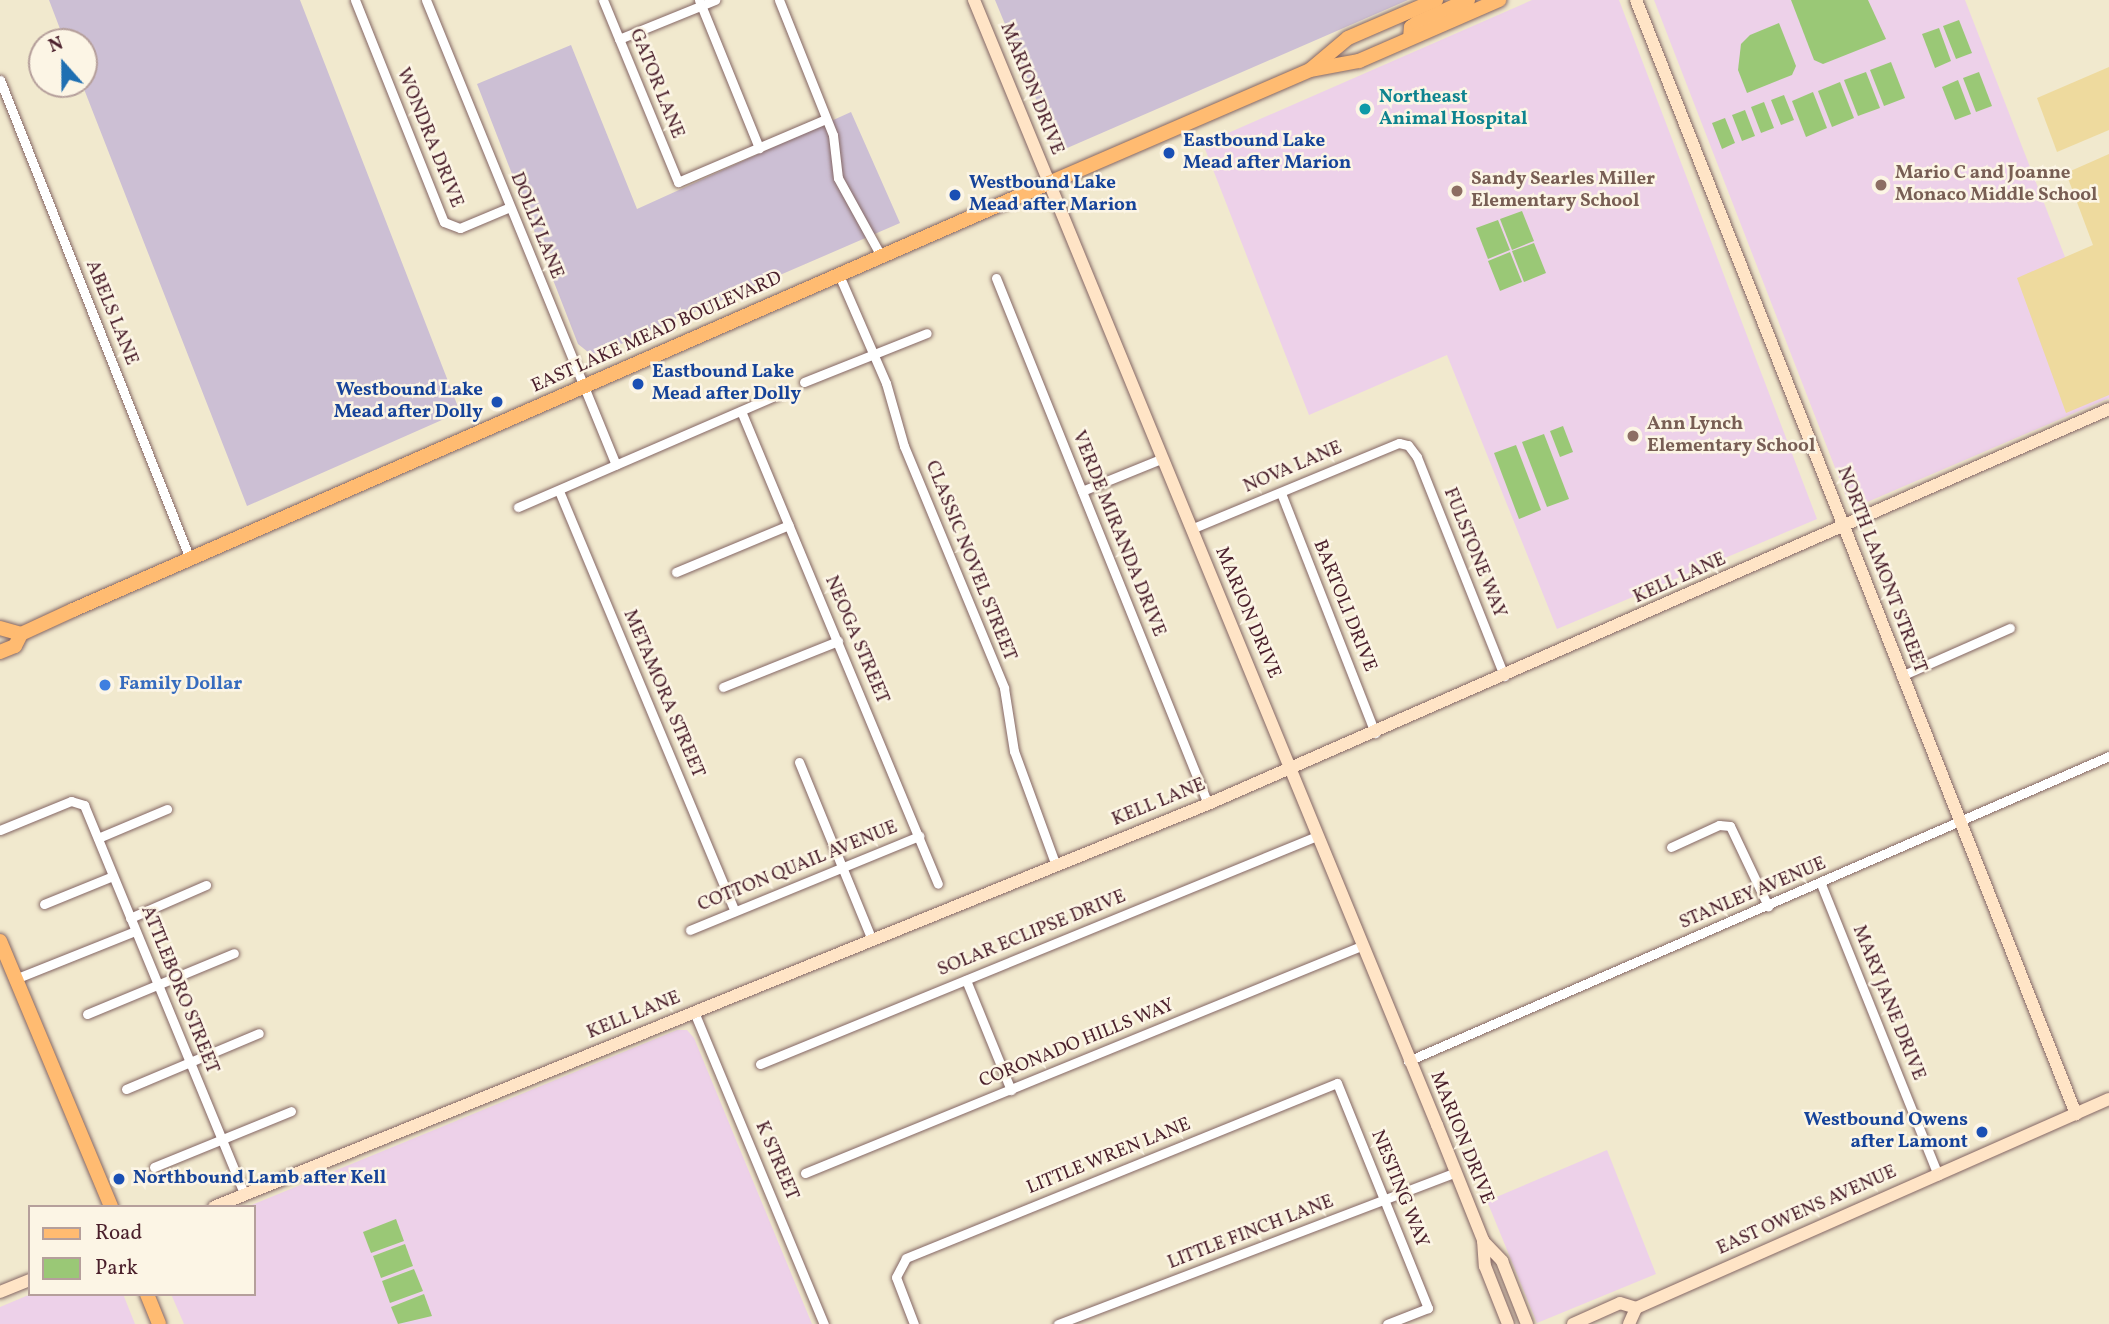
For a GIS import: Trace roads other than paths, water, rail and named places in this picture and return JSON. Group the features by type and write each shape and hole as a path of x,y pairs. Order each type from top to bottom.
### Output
{"main road":[{"name":"EAST LAKE MEAD BOULEVARD","path":"1310,70 1349,38 1436,0"},
{"path":"1410,38 1411,27 1417,23 1468,0"},
{"name":"EAST LAKE MEAD BOULEVARD","path":"0,652 15,646 21,634 881,256 1310,70 1359,61 1499,0"},
{"path":"0,628 21,634"},
{"path":"0,941 110,1205"},
{"path":"148,1296 159,1324"}],"street":[{"name":"WONDRA DRIVE","path":"355,0 444,222 460,228 510,207"},
{"name":"DOLLY LANE","path":"426,0 616,465"},
{"name":"GATOR LANE","path":"603,0 678,182 759,148"},
{"path":"619,39 700,3 715,0"},
{"path":"779,0 833,135 838,178 881,256"},
{"name":"MARION DRIVE","path":"974,0 1483,1240 1485,1266 1508,1324"},
{"name":"NORTH LAMONT STREET","path":"1636,0 1958,823 2076,1114"},
{"path":"700,3 759,148 826,119"},
{"name":"ABELS LANE","path":"0,80 190,559"},
{"name":"CLASSIC NOVEL STREET","path":"839,275 873,354 904,446 1003,688 1014,751 1056,866"},
{"name":"VERDE MIRANDA DRIVE","path":"996,278 1208,804"},
{"path":"804,382 926,333"},
{"path":"519,507 782,393"},
{"name":"KELL LANE","path":"218,1205 1208,804 2109,409"},
{"name":"NEOGA STREET","path":"741,411 938,884"},
{"name":"NOVA LANE","path":"1191,529 1399,443 1408,445"},
{"name":"FULSTONE WAY","path":"1408,445 1417,457 1504,676"},
{"path":"1082,491 1161,458"},
{"name":"METAMORA STREET","path":"558,491 735,911"},
{"name":"BARTOLI DRIVE","path":"1280,493 1375,733"},
{"path":"676,572 789,525"},
{"path":"1901,676 2010,628"},
{"path":"723,687 838,642"},
{"name":"STANLEY AVENUE","path":"1408,1061 1821,884 2109,756"},
{"path":"799,762 872,940"},
{"name":"ATTLEBORO STREET","path":"0,830 71,800 83,805 160,986 219,1140 243,1194"},
{"path":"98,838 167,809"},
{"path":"1671,847 1719,825 1730,826 1768,906"},
{"name":"COTTON QUAIL AVENUE","path":"690,930 919,836"},
{"name":"SOLAR ECLIPSE DRIVE","path":"760,1064 1317,836"},
{"path":"44,904 113,876"},
{"name":"MARY JANE DRIVE","path":"1821,884 1938,1175"},
{"path":"130,918 206,885"},
{"path":"15,979 135,931"},
{"name":"CORONADO HILLS WAY","path":"805,1173 1361,946"},
{"path":"87,1014 160,986 234,953"},
{"path":"966,980 1010,1090"},
{"name":"K STREET","path":"694,1012 824,1324"},
{"path":"126,1089 259,1033"},
{"name":"NESTING WAY","path":"1337,1083 1429,1308 1387,1324"},
{"name":"LITTLE WREN LANE","path":"914,1324 898,1286 898,1268 906,1258 1337,1083"},
{"name":"EAST OWENS AVENUE","path":"1573,1324 1620,1303 1636,1308 2109,1099"},
{"path":"154,1167 291,1111"},
{"name":"LITTLE FINCH LANE","path":"1058,1324 1455,1172"},
{"name":"MARION DRIVE","path":"1483,1240 1502,1261 1527,1324"},
{"path":"0,1292 28,1281"},
{"path":"1629,1324 1636,1308"}],"place":[{"name":"Northeast Animal Hospital","path":"1365,109"},
{"name":"Eastbound Lake Mead after Marion","path":"1169,153"},
{"name":"Mario C and Joanne Monaco Middle School","path":"1881,185"},
{"name":"Sandy Searles Miller Elementary School","path":"1457,191"},
{"name":"Westbound Lake Mead after Marion","path":"955,195"},
{"name":"Eastbound Lake Mead after Dolly","path":"638,384"},
{"name":"Westbound Lake Mead after Dolly","path":"497,402"},
{"name":"Ann Lynch Elementary School","path":"1633,436"},
{"name":"Family Dollar","path":"105,685"},
{"name":"Westbound Owens after Lamont","path":"1982,1132"},
{"name":"Northbound Lamb after Kell","path":"119,1179"}]}
